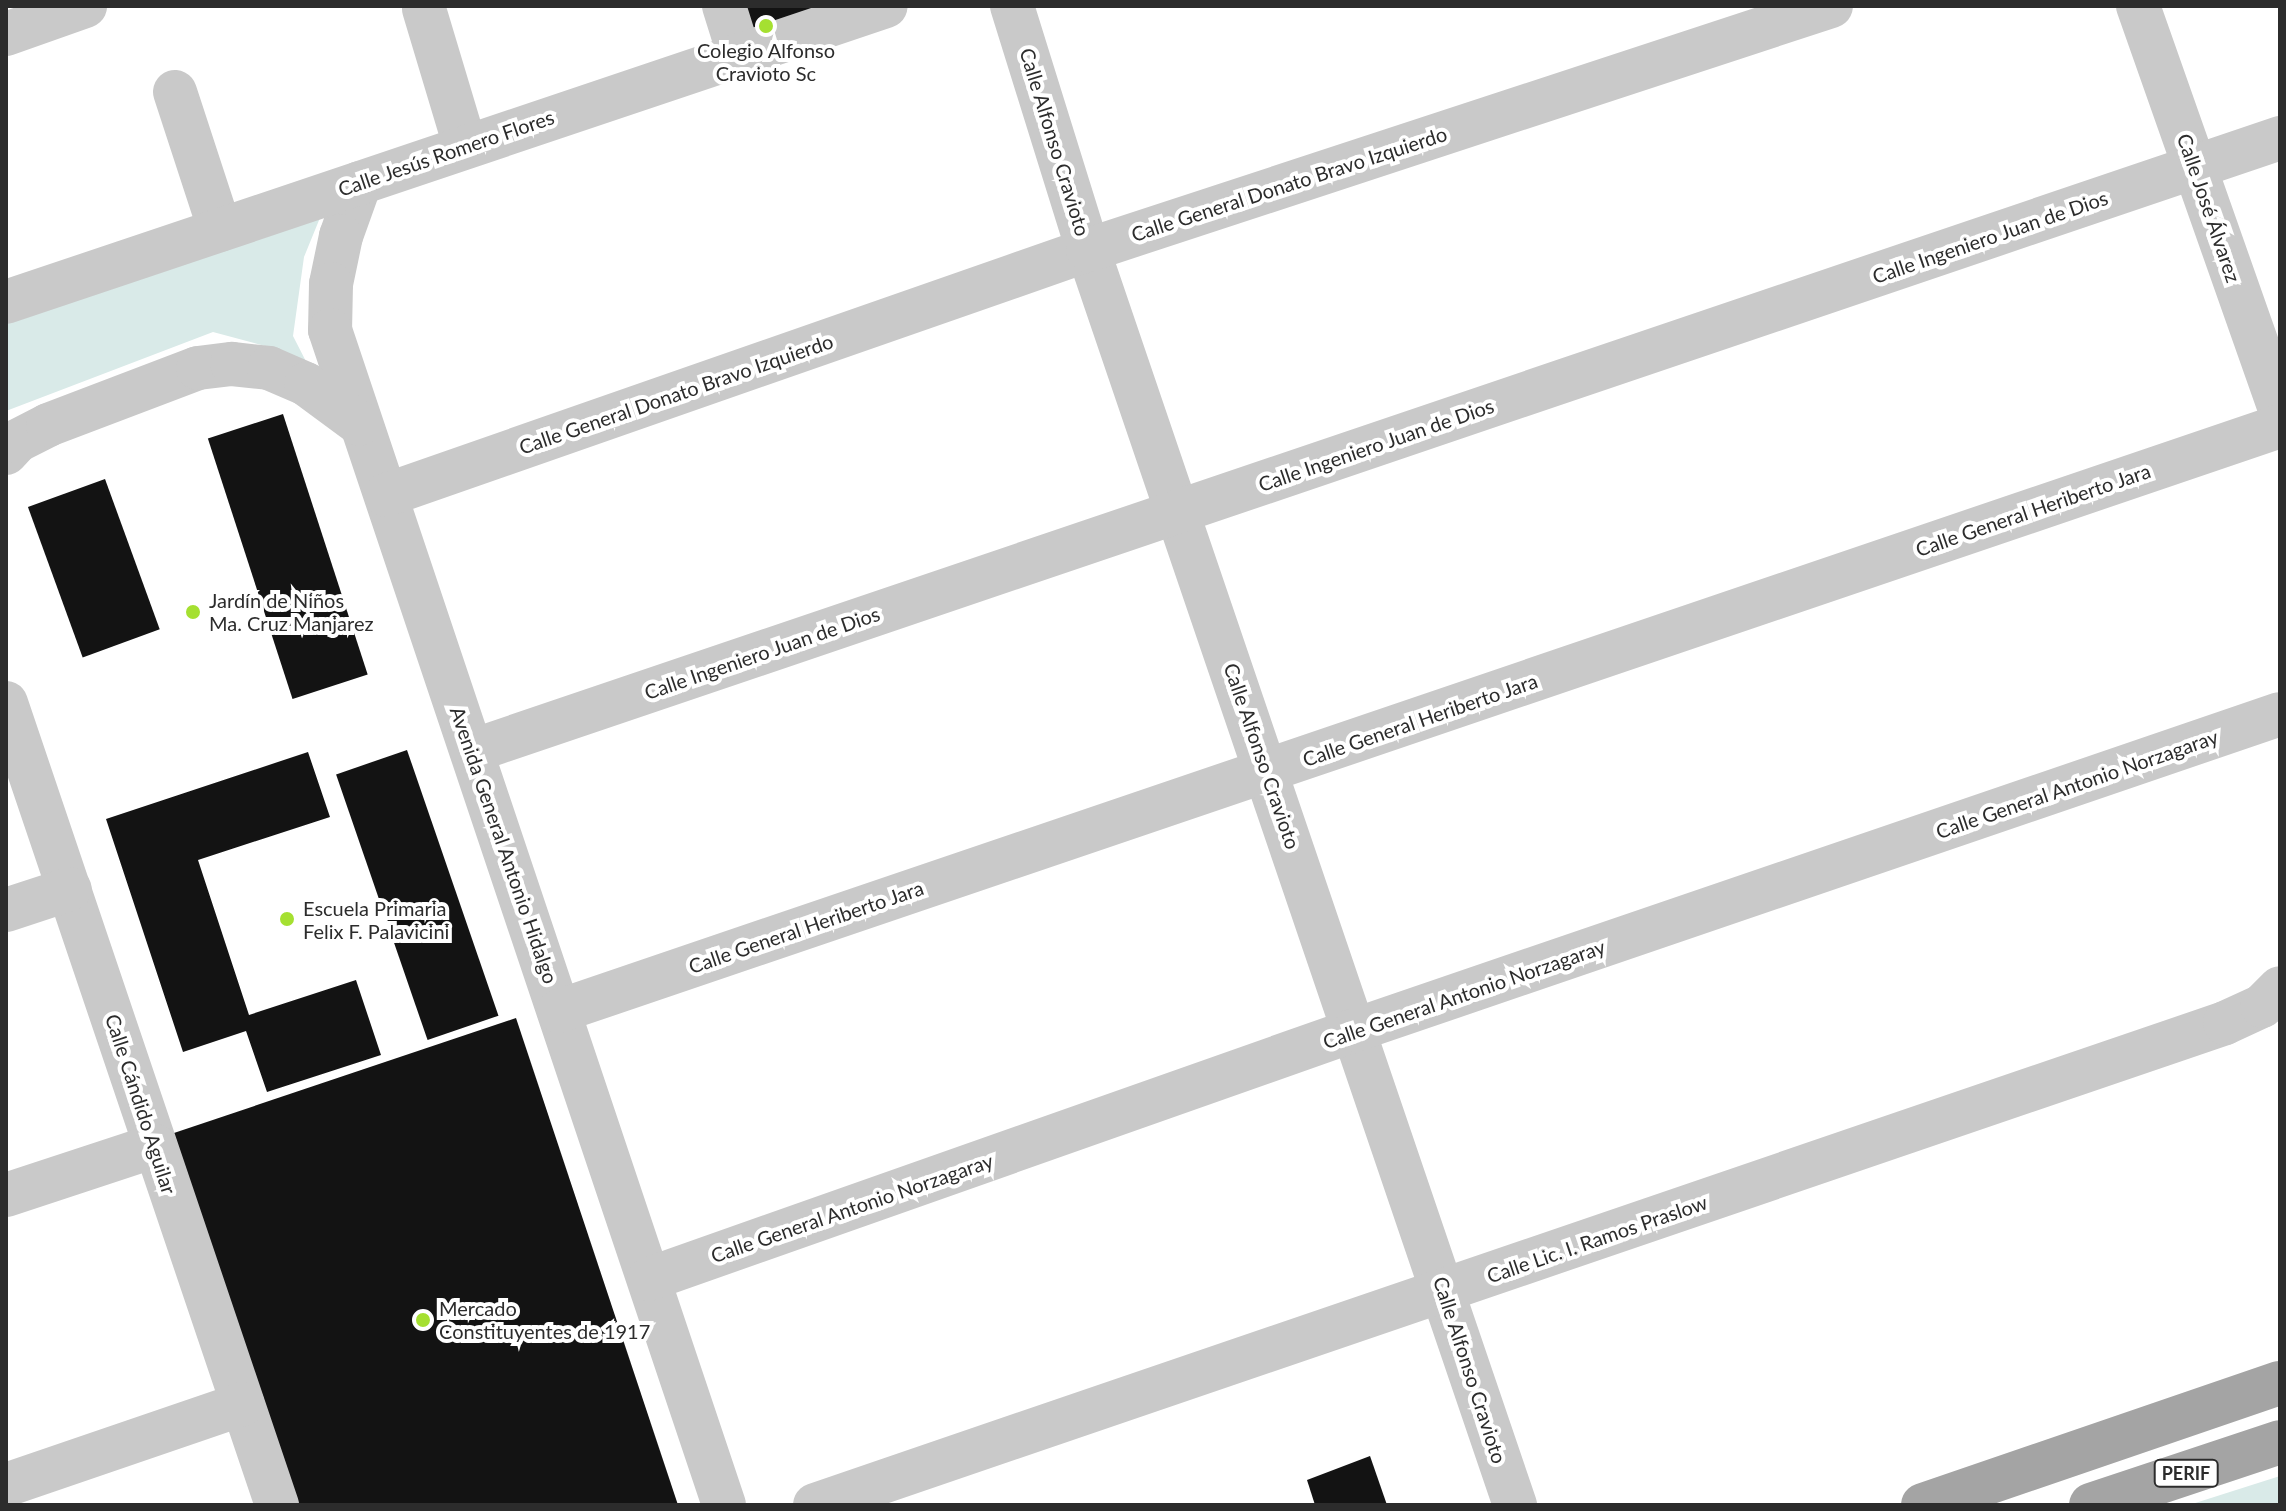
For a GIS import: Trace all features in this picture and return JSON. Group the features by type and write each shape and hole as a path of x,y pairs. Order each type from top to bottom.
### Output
{"main road":[{"path":"1923,1505 2280,1383"},
{"name":"PERIF","path":"2091,1505 2280,1442"}],"street":[{"path":"6,34 85,6"},
{"path":"724,6 739,54"},
{"name":"Calle Jesús Romero Flores","path":"6,302 886,6"},
{"name":"Calle Alfonso Cravioto","path":"1012,6 1088,250 1515,1505"},
{"name":"Calle General Donato Bravo Izquierdo","path":"386,495 1088,250 1831,6"},
{"name":"Calle José Álvarez","path":"2138,6 2280,410"},
{"path":"424,9 465,146"},
{"path":"175,92 220,230"},
{"name":"Calle Ingeniero Juan de Dios","path":"472,751 2280,138"},
{"name":"Avenida General Antonio Hidalgo","path":"360,183 341,236 331,284 330,330 724,1505"},
{"path":"6,453 17,441 48,425 198,368 232,364 269,368 306,384 360,424"},
{"name":"Calle General Heriberto Jara","path":"559,1011 2280,426"},
{"name":"Calle Cándido Aguilar","path":"6,703 277,1505"},
{"name":"Calle General Antonio Norzagaray","path":"649,1279 1355,1030 2280,714"},
{"path":"6,910 70,889"},
{"name":"Calle Lic. I. Ramos Praslow","path":"815,1505 2225,1023 2262,1006 2280,988"},
{"path":"6,1195 155,1146"},
{"path":"6,1485 243,1404"}],"shaded area":[{"path":"324,208 304,257 293,336 315,379 280,350 213,332 6,411 6,316"},
{"path":"2280,1476 2280,1505 2189,1505"}],"building":[{"name":"Colegio Alfonso Cravioto Sc","path":"727,6 855,6 739,46"},
{"path":"283,414 368,675 293,699 208,438"},
{"path":"105,479 160,629 83,657 28,507"},
{"path":"407,750 498,1016 428,1040 336,774"},
{"path":"308,752 330,817 198,860 249,1015 356,980 381,1055 267,1092 246,1031 183,1052 106,819"},
{"name":"Mercado Constituyentes de 1917","path":"516,1018 678,1505 292,1505 165,1136"},
{"path":"1370,1456 1387,1505 1315,1505 1307,1480"}],"place":[{"name":"Colegio Alfonso Cravioto Sc","path":"766,26"},
{"name":"Jardín de Niños Ma. Cruz Manjarez","path":"193,612"},
{"name":"Escuela Primaria Felix F. Palavicini","path":"287,919"},
{"name":"Mercado Constituyentes de 1917","path":"423,1320"}]}
